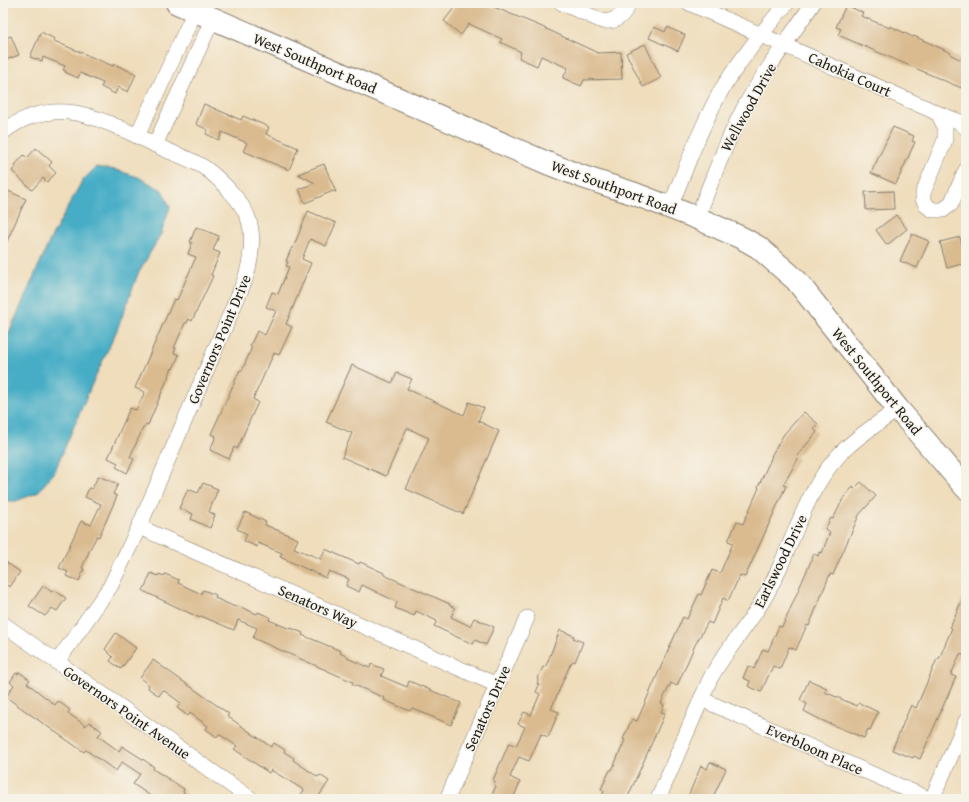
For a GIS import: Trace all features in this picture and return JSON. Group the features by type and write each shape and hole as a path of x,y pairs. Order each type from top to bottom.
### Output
{"main road":[{"name":"West Southport Road","path":"195,11 547,163 670,207 742,238 758,247 796,280 898,409 966,488"}],"street":[{"path":"562,3 602,21 608,22 614,21 621,16 629,3"},
{"name":"Cahokia Court","path":"689,3 933,110 939,114 958,121 966,128"},
{"name":"Wellwood Drive","path":"670,207 708,117 722,91 747,51 787,3"},
{"name":"Wellwood Drive","path":"697,218 720,158 752,93 813,3"},
{"path":"137,136 195,11"},
{"path":"155,145 195,11"},
{"name":"Governors Point Drive","path":"3,132 25,118 39,114 69,112 97,119 200,165 219,180 232,194 248,216 251,228 251,260 245,280 138,527 110,587 57,662"},
{"path":"939,114 945,128 945,140 923,194 923,199 927,206 933,210 943,210 947,208 952,201 966,170"},
{"name":"Earlswood Drive","path":"658,799 701,699 719,663 759,607 769,590 808,500 821,478 843,451 856,439 898,409"},
{"name":"Senators Way","path":"138,527 497,684"},
{"name":"Senators Drive","path":"447,799 527,618"},
{"name":"Governors Point Avenue","path":"3,624 251,799"},
{"name":"Everbloom Place","path":"701,699 929,799"},
{"path":"932,799 966,721"}],"water":[{"path":"96,167 116,170 138,177 162,190 170,207 161,234 138,274 117,330 54,473 37,493 16,501 3,501 3,346 50,240 82,181"}],"building":[{"path":"458,3 484,3 540,26 598,53 621,52 622,79 584,80 581,86 563,78 568,68 541,56 537,66 519,58 521,52 500,42 502,39 469,24 461,35 444,21"},
{"path":"846,5 863,13 861,16 890,28 890,26 913,37 914,36 951,53 951,55 966,62 966,90 838,35 841,29 836,27"},
{"path":"654,27 665,32 667,27 685,35 678,51 649,38"},
{"path":"41,32 55,39 54,41 136,74 128,92 118,87 115,94 101,87 103,83 80,73 78,78 65,72 66,71 63,70 65,66 43,57 42,61 30,57"},
{"path":"11,36 19,55 3,61 3,39"},
{"path":"645,44 661,78 643,87 626,53"},
{"path":"204,104 241,120 243,116 269,127 266,134 298,148 289,170 243,151 247,143 222,132 219,140 206,134 208,130 196,124"},
{"path":"893,127 914,136 912,141 915,142 896,184 871,173"},
{"path":"36,148 52,162 49,166 56,173 47,182 43,178 32,190 12,171 24,155 27,158"},
{"path":"324,164 336,192 333,191 305,203 299,189 315,183 298,174"},
{"path":"6,190 26,199 3,250 3,197"},
{"path":"893,191 894,209 866,210 865,192"},
{"path":"308,211 336,223 326,246 310,239 302,259 311,263 286,324 292,327 279,355 274,353 253,399 258,402 237,449 234,447 229,459 210,450 216,436 211,434 240,370 242,371 252,347 250,346 257,331 265,335 276,311 266,307 272,292 278,294 289,267 286,266 288,262 286,261"},
{"path":"896,215 907,229 887,245 876,230"},
{"path":"196,227 219,236 213,250 220,253 211,275 213,276 192,321 189,319 187,323 185,323 174,348 176,348 174,353 179,355 148,425 146,424 143,428 130,457 134,459 127,473 116,467 118,463 108,458 130,408 136,410 145,392 135,388 174,299 177,300 196,257 188,254 192,243 190,242"},
{"path":"912,234 929,241 917,268 900,261"},
{"path":"960,237 966,263 947,268 940,242"},
{"path":"352,365 392,383 397,373 412,379 407,389 464,415 469,402 484,408 478,421 499,431 463,514 406,489 429,438 407,428 386,476 342,457 352,433 326,422"},
{"path":"804,412 818,424 814,429 817,432 796,457 798,459 783,485 786,486 745,577 740,575 728,601 723,598 712,624 708,622 695,645 677,686 671,683 661,703 664,705 661,712 665,713 627,799 601,799 604,791 601,789 610,770 612,770 632,719 637,721 683,617 687,619 699,594 701,595 712,570 720,573 733,543 728,541 737,521 743,524 771,456 784,434"},
{"path":"98,476 118,484 113,494 117,496 99,537 97,536 91,547 82,568 84,569 79,581 66,576 68,572 59,568 81,521 91,525 101,504 85,497 89,488 92,489"},
{"path":"861,482 876,496 859,515 833,575 830,574 809,626 807,625 796,650 789,647 780,669 773,666 761,692 748,686 750,681 743,678 748,666 754,669 763,649 768,651 779,626 782,627 785,621 814,554 818,556 819,552 822,553 830,532 825,529 831,518 833,519 844,497 853,487 854,489"},
{"path":"203,483 218,489 209,512 215,515 210,528 191,519 193,514 179,508 188,489 198,493"},
{"path":"245,512 266,522 265,525 298,539 294,548 321,559 325,549 359,564 360,562 384,573 384,575 450,604 449,605 455,608 451,617 470,626 474,618 494,627 486,645 475,640 473,644 434,626 437,621 416,611 414,616 395,608 397,602 362,585 359,592 346,586 349,579 329,571 326,578 280,557 282,553 258,543 257,547 244,541 247,534 237,529"},
{"path":"3,560 20,572 10,587 3,583"},
{"path":"151,573 158,576 159,574 164,576 165,574 179,580 178,583 201,594 203,590 216,595 215,598 235,607 236,605 257,614 258,612 270,617 269,620 303,633 302,635 341,651 340,653 348,657 347,658 370,668 371,664 384,669 381,676 407,687 409,681 461,703 451,725 412,708 410,711 384,700 385,698 352,684 353,682 253,638 257,628 238,620 234,630 201,616 200,618 143,591"},
{"path":"43,586 52,592 54,590 66,598 57,611 52,608 45,616 29,606"},
{"path":"966,591 966,656 960,654 951,675 956,677 920,759 892,750 911,705 916,708 937,659 939,659 952,628 950,627"},
{"path":"560,630 583,642 575,662 573,661 570,665 551,709 559,712 548,737 541,734 529,761 519,757 510,777 520,782 513,799 502,799 492,795 496,786 494,785 495,781 493,780 509,743 516,746 525,727 518,724 524,712 531,715 540,694 536,692 539,685 537,684 538,678 543,667 546,666"},
{"path":"116,633 136,648 121,669 110,661 113,657 105,649"},
{"path":"153,660 229,714 227,716 271,747 274,743 294,758 293,760 318,777 320,775 329,781 317,799 298,799 304,790 271,770 269,773 234,749 237,746 219,734 217,737 206,729 208,726 190,713 188,716 177,708 181,703 163,690 159,696 148,688 149,685 140,678"},
{"path":"19,672 30,680 27,683 55,705 58,701 70,710 68,713 86,726 89,722 102,731 98,736 119,751 122,746 144,760 154,767 153,769 184,789 183,792 192,799 155,799 133,784 140,774 122,762 116,771 86,750 84,752 6,697 14,685 10,682 16,673 18,674"},
{"path":"809,680 827,688 825,692 857,706 859,703 878,712 870,730 868,729 864,738 821,720 804,711 807,704 800,700"},
{"path":"710,762 726,769 712,799 687,799 701,766 707,769"}]}
